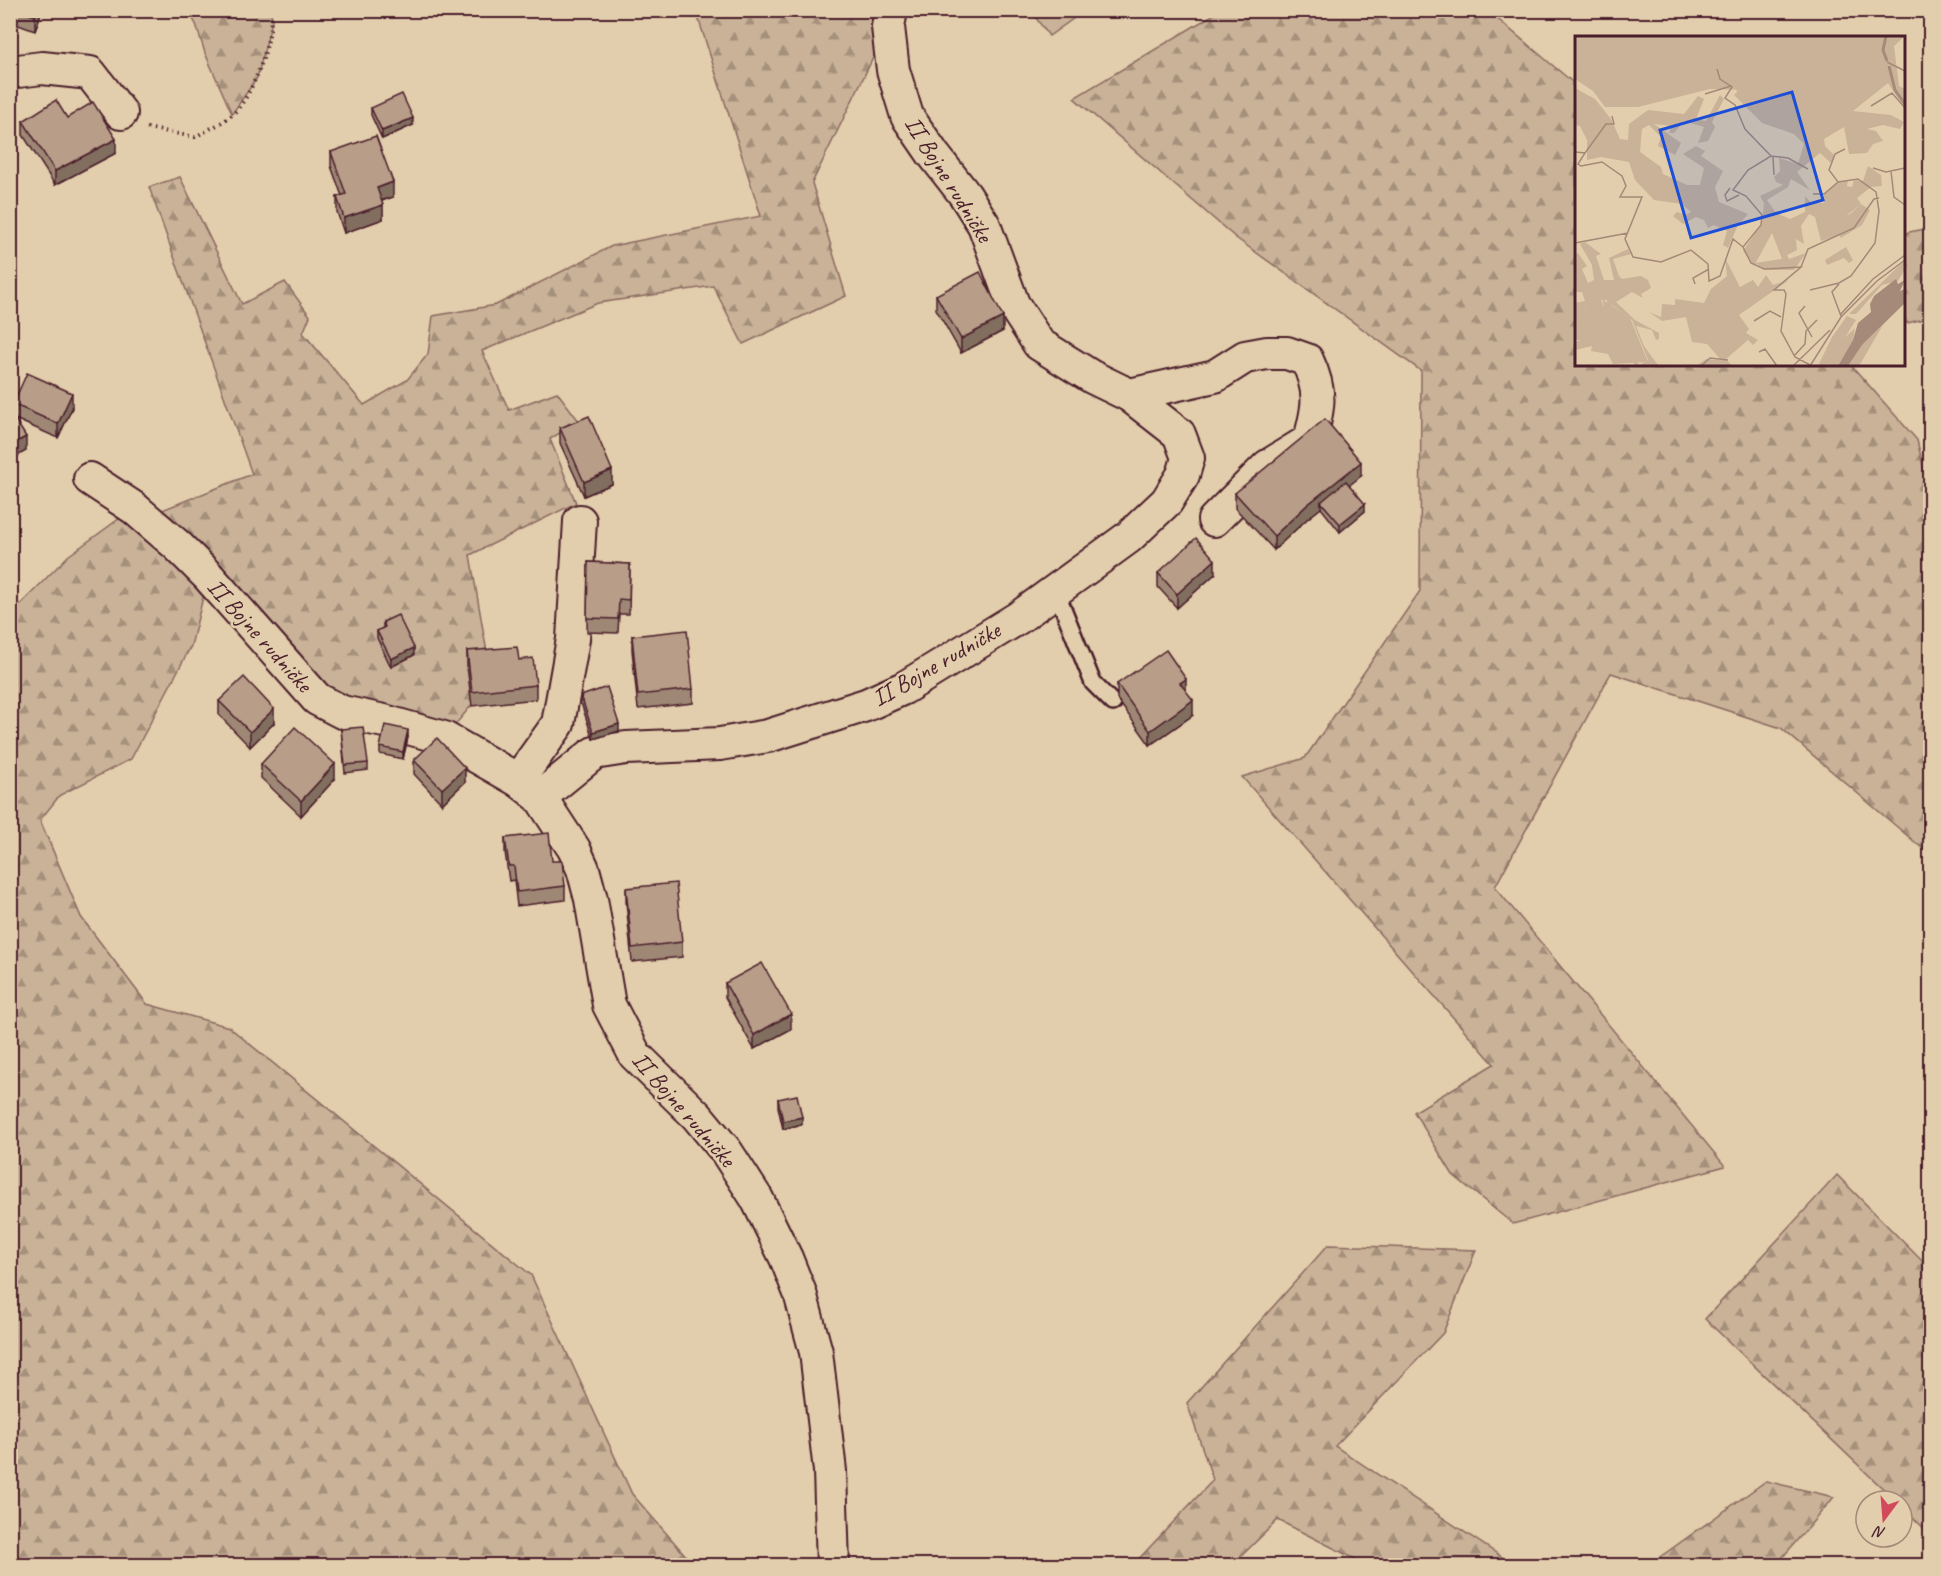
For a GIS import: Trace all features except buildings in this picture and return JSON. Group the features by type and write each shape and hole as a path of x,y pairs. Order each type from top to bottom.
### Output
{"street":[{"name":"II Bojne rudničke","path":"529,789 594,753 626,748 720,744 768,736 866,705 903,688 1018,618 1129,537 1167,501 1183,475 1188,458 1179,434 1129,395 1092,377 1039,344 1013,304 984,225 907,116 893,70 888,27 891,10"},
{"path":"10,72 42,68 90,73 121,113"},
{"path":"1129,395 1215,376 1245,357 1267,353 1287,353 1306,360 1316,380 1318,408 1310,440 1268,466 1214,520"},
{"name":"II Bojne rudničke","path":"90,479 134,507 178,546 317,699 342,712 444,738 529,789 574,849 583,869 591,899 609,1005 634,1055 697,1116 726,1151 757,1199 786,1258 800,1293 816,1352 830,1471 833,1566"},
{"path":"529,789 558,724 573,639 580,522"}],"lane":[{"path":"1056,591 1093,683 1113,703"}],"path":[{"path":"121,113 148,129 195,137 232,114 257,78 272,21 271,10"}],"green space":[{"path":"1221,10 1488,11 1575,84 1575,366 1852,366 1917,440 1930,495 1930,855 1781,728 1611,673 1495,887 1725,1166 1513,1224 1453,1175 1414,1112 1494,1064 1242,777 1305,758 1420,591 1421,371 1236,238 1074,98"},
{"path":"188,11 271,11 272,21 257,78 232,114 205,53 196,24"},
{"path":"696,11 891,11 888,27 812,183 846,296 743,344 713,286 598,303 482,351 509,410 557,392 579,421 550,439 576,503 470,555 492,681 444,738 342,712 208,577 191,646 131,759 60,795 40,820 81,917 147,1004 229,1027 531,1275 632,1494 694,1565 11,1565 10,615 68,556 134,508 145,517 252,474 149,187 180,177 242,304 285,282 310,316 303,333 364,405 407,380 428,354 433,316 496,305 612,246 761,216"},
{"path":"1031,11 1084,11 1049,36"},
{"path":"1930,228 1930,325 1923,319 1905,324 1905,233"},
{"path":"1837,1175 1930,1269 1930,1534 1914,1519 1914,1489 1883,1489 1705,1319"},
{"path":"1328,1245 1476,1250 1443,1333 1335,1446 1514,1565 1367,1565 1278,1520 1232,1565 1133,1565 1213,1480 1187,1403"},
{"path":"1766,1481 1834,1497 1776,1565 1649,1565"}]}
